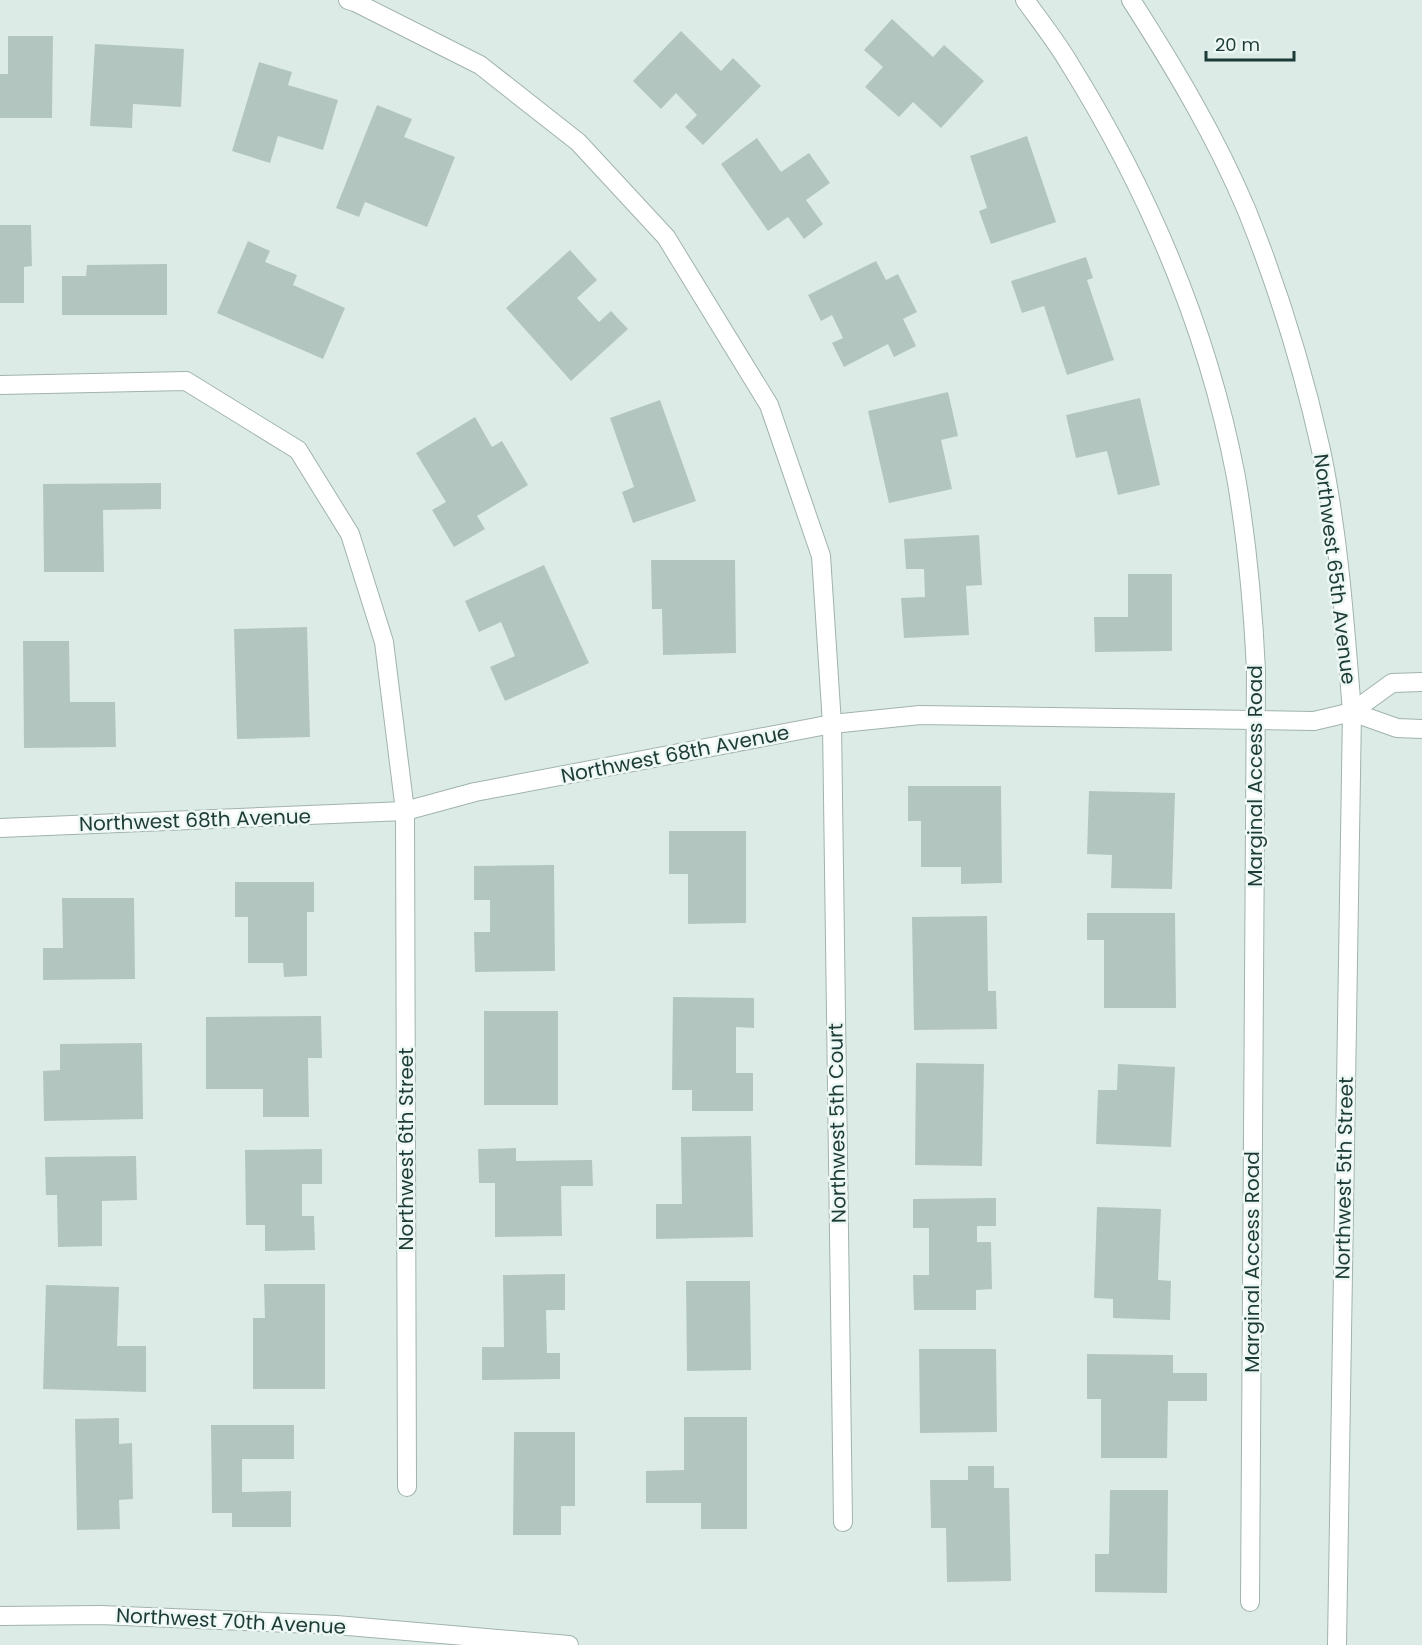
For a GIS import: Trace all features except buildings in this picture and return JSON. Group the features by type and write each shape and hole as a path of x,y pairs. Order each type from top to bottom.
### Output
{"street":[{"name":"Northwest 5th Court","path":"348,0 480,65 578,142 666,237 769,405 820,556 832,724 843,1522"},
{"name":"Marginal Access Road","path":"1025,0 1069,62 1109,132 1152,217 1172,263 1196,326 1218,403 1237,488 1247,556 1254,621 1256,721 1250,1602"},
{"name":"Northwest 65th Avenue","path":"1131,0 1213,139 1246,211 1296,353 1321,451 1334,524 1352,712"},
{"name":"Northwest 6th Street","path":"0,385 186,381 298,450 350,534 384,642 405,811 407,1487"},
{"name":"Northwest 68th Avenue","path":"0,828 405,811 475,792 832,724 920,715 1314,721 1352,712 1392,683 1422,682"},
{"path":"1352,712 1397,728 1422,729"},
{"name":"Northwest 5th Street","path":"1336,1645 1352,712"},
{"name":"Northwest 70th Avenue","path":"0,1616 100,1615 336,1625 569,1645"}]}
